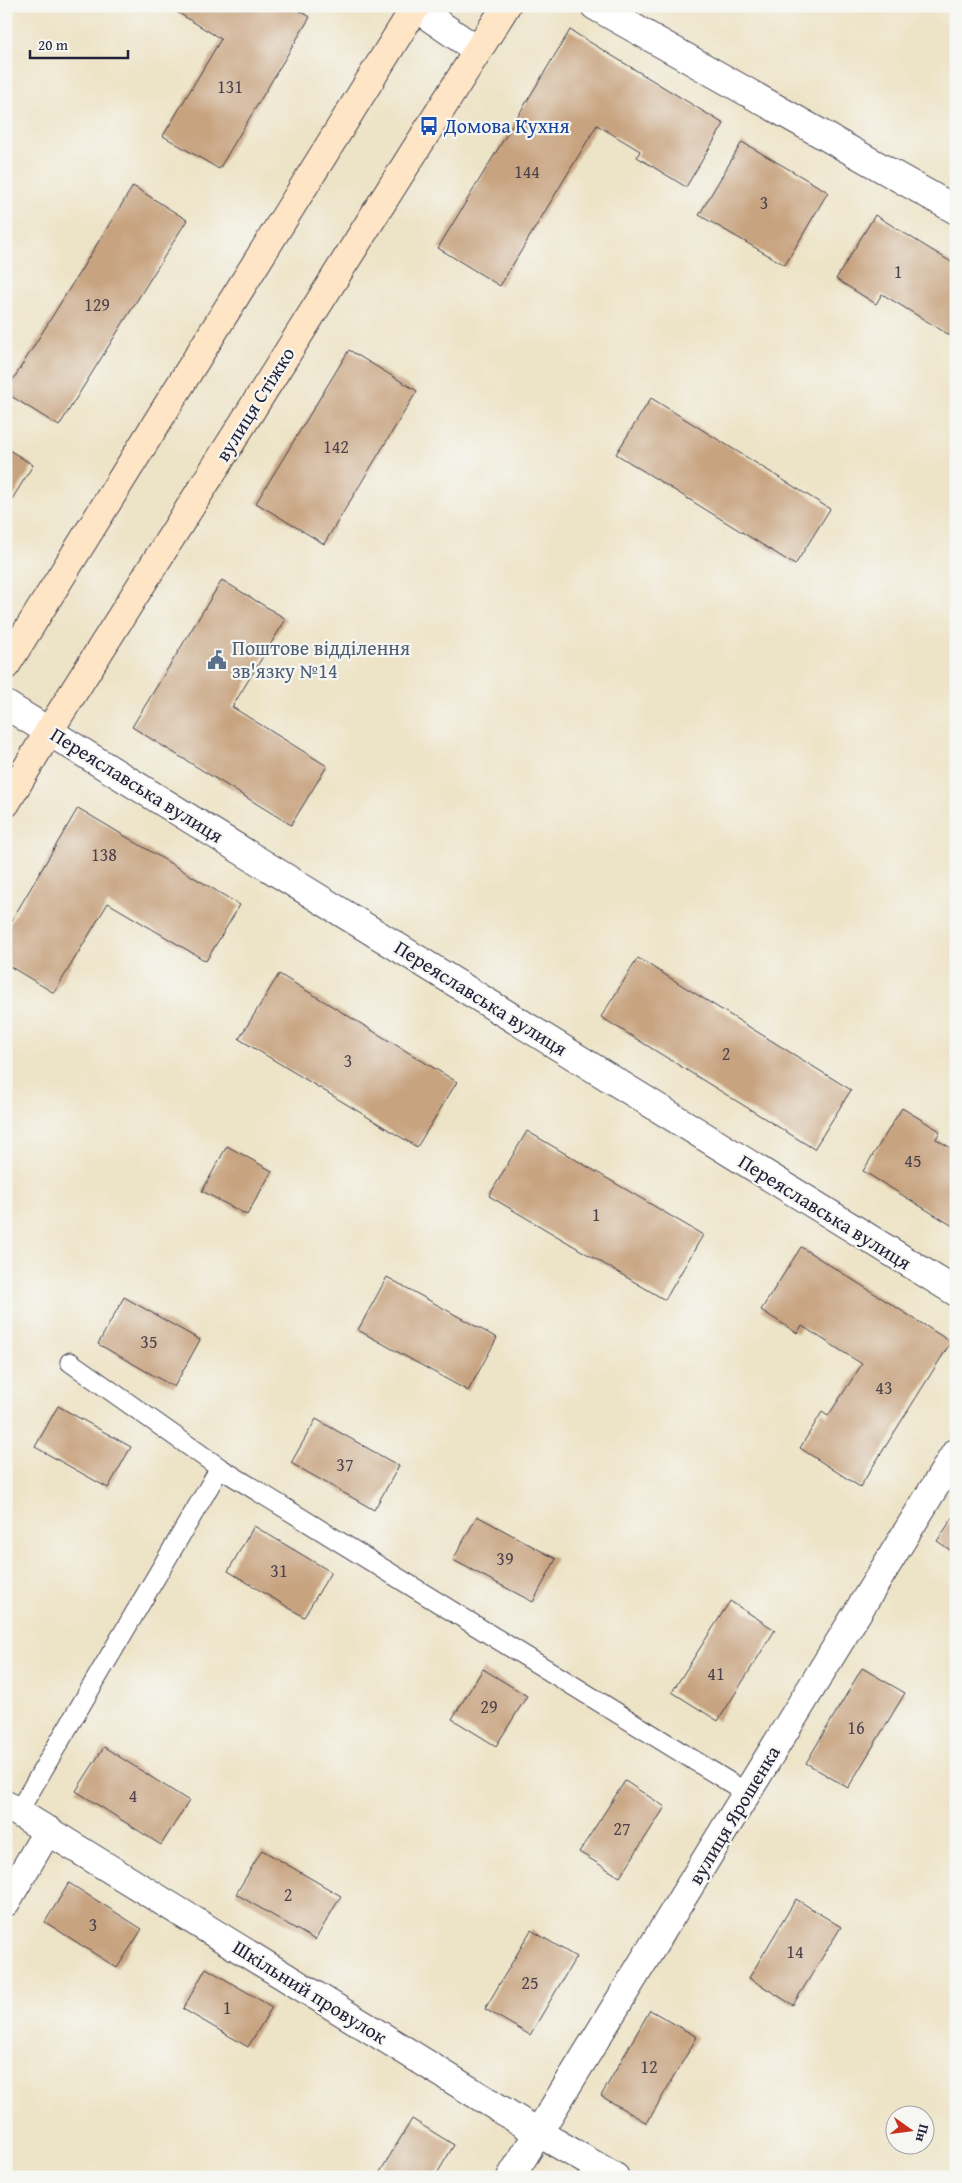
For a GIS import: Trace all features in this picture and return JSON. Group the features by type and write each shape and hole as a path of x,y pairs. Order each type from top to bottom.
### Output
{"street":[{"name":"вулиця Стіжко","path":"6,803 49,731 506,6"},
{"path":"595,6 956,210"},
{"path":"6,665 415,7 477,50"},
{"name":"Переяславська вулиця","path":"6,705 956,1292"},
{"name":"вулиця Ярошенка","path":"511,2177 956,1452"},
{"name":"Шкільний провулок","path":"12,1809 539,2133 615,2177"},
{"path":"6,1902 48,1830"}],"lane":[{"path":"70,1362 220,1468 748,1792"},
{"path":"12,1809 220,1468"}],"building":[{"path":"167,6 292,6 310,17 219,169 163,136 221,39"},
{"path":"570,30 724,124 686,187 637,157 640,151 597,125 500,286 438,248"},
{"path":"742,142 828,192 785,265 699,215"},
{"path":"133,186 187,220 59,426 6,393 6,391"},
{"path":"875,215 956,265 956,339 882,294 876,304 836,279"},
{"path":"349,350 417,391 324,544 256,503"},
{"path":"651,398 830,509 795,565 616,454"},
{"path":"6,448 33,465 6,509"},
{"path":"222,580 286,619 232,707 327,766 291,825 132,727"},
{"path":"78,808 240,905 206,961 108,903 54,993 6,964 6,930"},
{"path":"638,958 851,1090 814,1149 601,1017"},
{"path":"279,974 457,1082 417,1147 239,1039"},
{"path":"902,1108 940,1131 936,1139 956,1151 956,1228 863,1171"},
{"path":"527,1131 703,1235 665,1300 489,1196"},
{"path":"227,1146 272,1171 247,1215 202,1191"},
{"path":"801,1247 951,1342 860,1487 800,1448 822,1412 828,1416 862,1364 802,1326 797,1333 761,1310"},
{"path":"387,1277 497,1338 468,1391 358,1330"},
{"path":"124,1297 200,1340 174,1387 98,1344"},
{"path":"58,1406 131,1447 108,1488 35,1447"},
{"path":"316,1419 399,1466 374,1510 291,1463"},
{"path":"956,1513 956,1554 937,1541"},
{"path":"477,1516 556,1559 533,1602 453,1560"},
{"path":"254,1526 331,1572 304,1617 228,1571"},
{"path":"730,1601 775,1630 718,1721 672,1692"},
{"path":"862,1668 905,1693 848,1788 806,1763"},
{"path":"483,1669 527,1696 496,1746 452,1719"},
{"path":"104,1747 189,1801 161,1845 76,1791"},
{"path":"625,1781 665,1807 620,1877 579,1852"},
{"path":"262,1850 341,1896 315,1940 236,1894"},
{"path":"69,1883 142,1929 117,1968 45,1922"},
{"path":"796,1899 841,1927 793,2005 749,1978"},
{"path":"531,1930 576,1957 530,2035 485,2009"},
{"path":"206,1968 272,2007 248,2047 183,2009"},
{"path":"650,2010 697,2037 647,2123 601,2096"},
{"path":"412,2119 454,2145 435,2177 377,2177"}],"place":[{"name":"Домова Кухня","path":"429,126"},
{"name":"Поштове відділення зв'язку №14","path":"217,660"}]}
